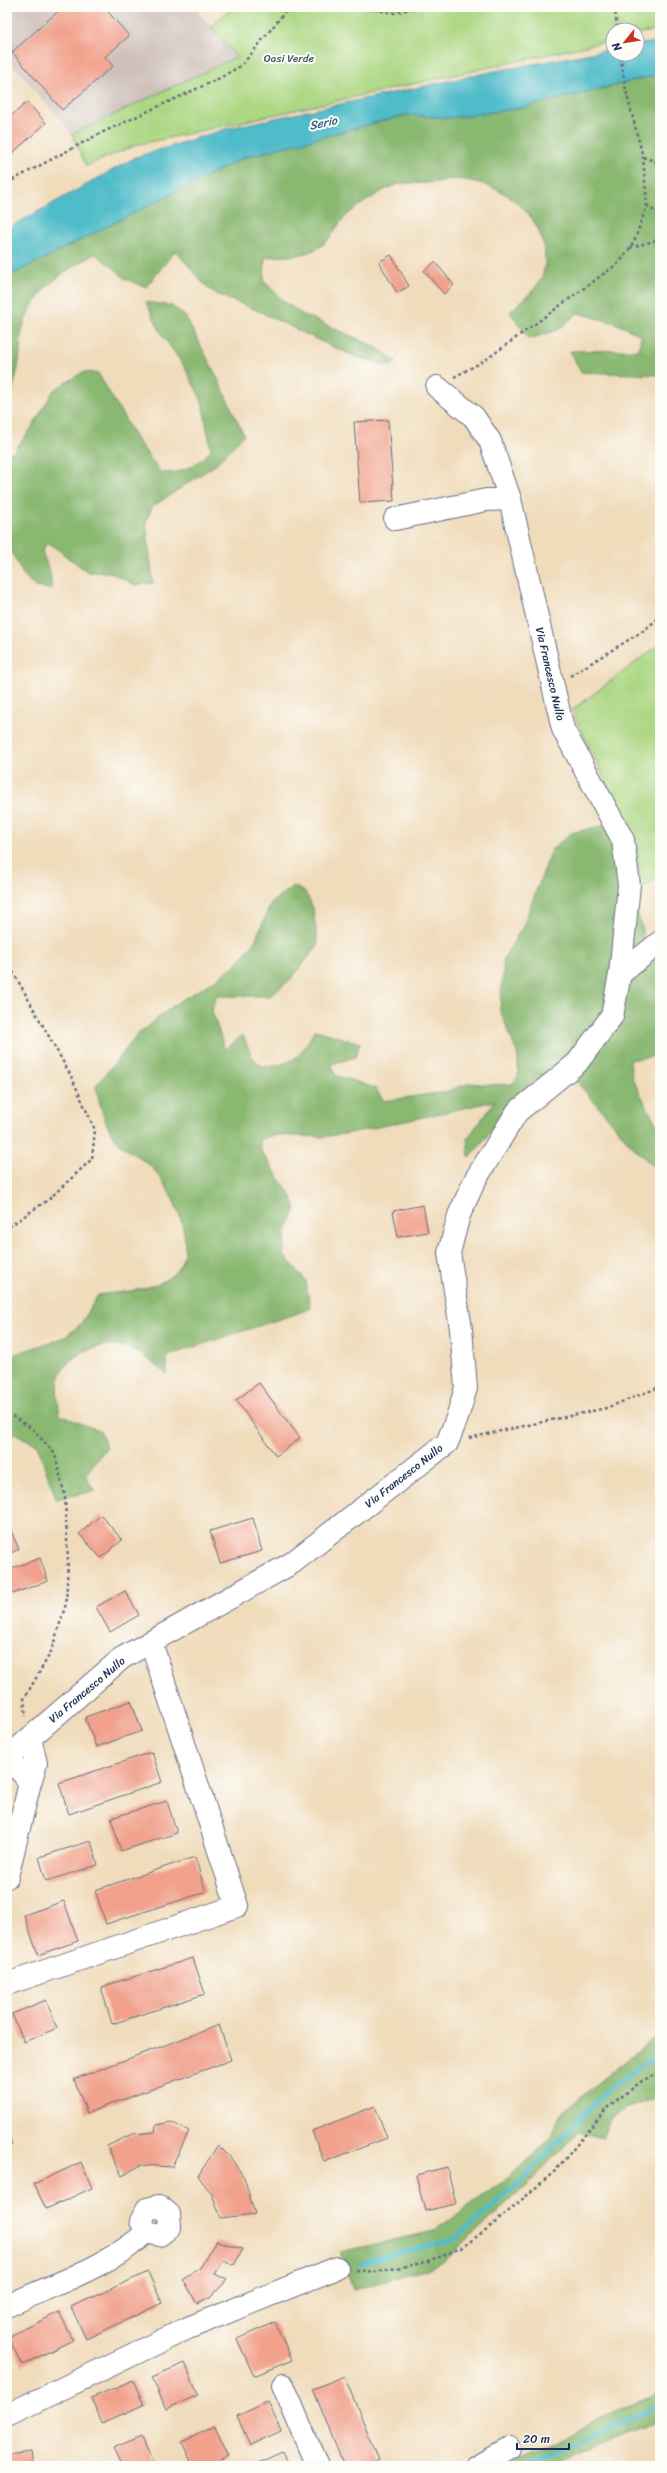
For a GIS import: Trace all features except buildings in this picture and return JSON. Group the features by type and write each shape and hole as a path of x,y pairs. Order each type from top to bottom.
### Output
{"street":[{"name":"Via Francesco Nullo","path":"7,1758 122,1658 292,1563 447,1443 457,1418 466,1388 460,1329 449,1253 459,1215 475,1180 517,1112 577,1064 612,1016 620,974 630,886 622,840 563,729 510,499 490,441 474,417 437,387"},
{"path":"395,519 486,500 510,499"},
{"path":"620,974 660,942"},
{"path":"7,1984 237,1906 151,1642"},
{"path":"7,1876 36,1763 30,1738"},
{"path":"7,1764 20,1770 30,1783"},
{"path":"7,2306 109,2259 132,2245 147,2232"},
{"path":"7,2415 182,2331 337,2268"},
{"path":"283,2385 317,2466"},
{"path":"477,2466 510,2448"}],"path":[{"path":"7,183 101,133 220,78 242,65 286,12 302,7"},
{"path":"357,7 394,13 418,7"},
{"path":"615,7 616,22"},
{"path":"437,387 484,361 620,262 630,248 647,205 642,157 626,91 621,62"},
{"path":"642,157 660,163"},
{"path":"647,205 660,216"},
{"path":"630,248 660,239"},
{"path":"552,680 574,675 660,618"},
{"path":"7,961 71,1076 95,1130 92,1159 49,1199 7,1228"},
{"path":"447,1443 606,1408 660,1387"},
{"path":"7,1413 33,1429 55,1454 65,1497 68,1560 66,1604 51,1652 24,1699 30,1738"},
{"path":"337,2268 375,2272 428,2262 463,2247 496,2222 555,2171 609,2106 642,2081 660,2072"}],"shaded area":[{"path":"7,7 194,7 236,57 72,134 7,58"}],"green space":[{"name":"Oasi Verde","path":"233,7 660,7 660,29 645,32 645,22 605,22 605,42 136,145 86,166 72,134 236,57 211,26"},
{"path":"660,74 660,375 581,372 570,351 639,350 641,335 615,323 578,313 558,330 529,339 510,312 532,291 542,277 545,259 544,247 539,232 532,219 523,208 511,198 498,190 484,185 455,179 431,183 395,185 363,203 346,216 329,238 316,249 298,255 265,257 264,281 282,300 302,314 376,347 397,362 391,366 374,362 321,342 254,309 217,294 203,282 175,251 146,287 125,279 114,268 95,254 71,268 50,284 33,304 22,330 19,365 12,391 7,395 7,277 245,157 406,115 450,118 522,108"},
{"path":"146,302 172,306 185,316 215,373 244,435 214,466 152,507 146,521 153,583 135,585 112,573 88,572 47,542 42,552 50,573 52,589 35,587 23,574 7,544 7,453 13,452 31,429 54,390 83,372 98,373 137,440 161,473 176,472 189,468 201,460 211,450 202,401 184,366 161,333"},
{"path":"660,644 660,875 640,890 636,847 572,710"},
{"path":"605,825 642,927 643,944 660,949 660,1055 630,1060 632,1078 660,1131 660,1173 633,1147 571,1075 534,1082 528,1086 469,1158 467,1139 495,1101 351,1133 322,1137 273,1135 259,1140 261,1151 292,1197 296,1209 286,1231 284,1255 306,1281 310,1309 167,1356 167,1374 139,1353 119,1345 96,1347 75,1357 67,1364 61,1373 58,1384 57,1396 60,1415 100,1431 107,1447 85,1475 95,1491 56,1499 37,1445 14,1433 7,1437 7,1357 65,1337 81,1324 98,1295 146,1288 163,1281 171,1276 180,1265 184,1252 185,1238 182,1222 169,1193 162,1180 154,1170 122,1146 114,1137 105,1119 96,1086 139,1033 177,1003 217,979 238,962 255,941 271,903 293,886 305,892 313,908 318,945 292,978 270,996 216,996 212,1011 225,1050 243,1035 253,1058 264,1067 268,1067 282,1064 295,1058 303,1050 315,1030 360,1043 355,1057 332,1064 335,1075 375,1088 384,1101 445,1092 470,1083 489,1085 512,1084 518,1077 518,1055 500,1010 504,958 523,926 552,849 571,833"},
{"path":"660,2033 660,2096 625,2109 611,2118 602,2138 578,2132 525,2187 443,2262 428,2269 353,2290 340,2252 434,2231 509,2177 552,2137 560,2114"},
{"path":"660,2390 660,2422 602,2442 555,2466 502,2466 556,2444 598,2418 652,2397"}],"water":[{"name":"Serio","path":"660,41 660,74 522,108 450,118 406,115 245,157 7,277 7,229 136,157 229,128 490,72 605,50 605,62 645,62 645,44"}],"waterway":[{"path":"362,2263 456,2238 521,2181 607,2090 648,2061 660,2058"},
{"path":"528,2466 660,2405"}]}
